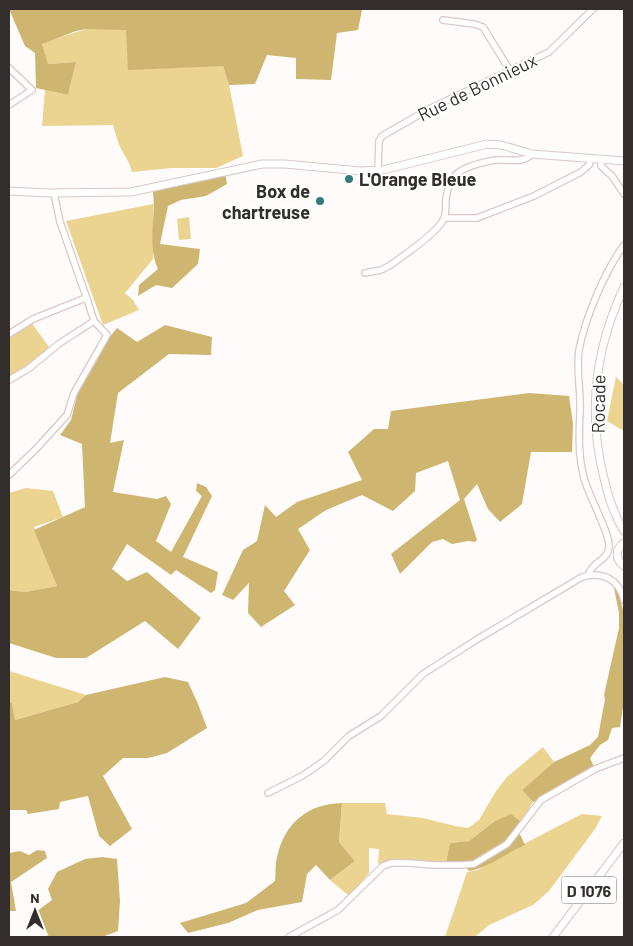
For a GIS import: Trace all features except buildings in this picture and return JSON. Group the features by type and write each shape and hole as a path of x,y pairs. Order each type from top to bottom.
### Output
{"main road":[{"path":"9,191 52,193 139,192 262,164 285,164 360,171 378,170 487,144 501,145 532,154 624,161"},
{"name":"Rocade","path":"624,287 611,317 604,341 598,370 595,401 596,434 601,466 606,488 619,523 623,543 617,555 624,566"},
{"name":"Rocade","path":"619,523 624,531"},
{"name":"D 1076","path":"553,937 606,869 624,842"}],"street":[{"name":"Rue de Bonnieux","path":"378,170 379,141 382,136 431,108 479,86 509,69 549,52 593,9"},
{"path":"443,20 474,24 483,28 509,69"},
{"path":"9,68 32,90 9,106"},
{"path":"365,273 381,270 389,266 438,227 445,218 446,199 452,179 458,173 466,168 487,162 524,160 532,154"},
{"path":"445,218 477,218 534,196 581,172 589,165 591,159"},
{"path":"601,160 601,166 612,176 624,194"},
{"path":"9,475 67,416 74,393 107,335 94,321 52,193"},
{"path":"588,575 591,567 606,557 610,544 590,497 579,458 579,351 602,283 624,245"},
{"path":"9,334 33,319 82,299 87,299"},
{"path":"9,380 28,369 60,343 94,321"},
{"path":"268,793 302,776 324,762 349,736 381,716 423,674 582,577 598,574 612,580 618,584 624,600"},
{"path":"289,937 338,910 384,866 391,863 462,866 478,862 507,844 541,800 595,769 624,758"}],"shaded area":[{"path":"9,9 364,9 362,10 358,30 337,33 331,80 296,79 296,58 267,55 255,84 229,85 223,66 128,70 126,30 86,29 76,31 42,44 48,64 76,62 68,95 36,88 35,53 25,46"},
{"path":"86,29 126,29 223,66 229,85 243,156 216,168 171,168 132,172 119,145 113,125 42,126 45,90 68,95 76,62 47,64 42,43"},
{"path":"225,172 227,184 206,196 181,200 168,206 160,244 200,249 198,264 172,288 156,285 138,296 139,285 158,269 152,241 153,192"},
{"path":"153,204 153,259 125,293 133,300 139,310 103,325 66,221"},
{"path":"189,217 191,239 179,240 177,219"},
{"path":"31,322 49,347 33,362 9,377 9,338"},
{"path":"165,325 212,337 211,355 169,354 118,393 110,443 124,440 113,492 157,499 166,496 171,504 156,541 171,552 202,496 196,491 197,483 206,487 212,496 183,557 218,572 215,590 211,593 176,570 171,575 127,544 112,569 127,581 147,572 201,618 178,649 145,621 86,658 56,658 9,643 9,590 25,592 57,586 34,530 85,507 82,444 60,435 71,420 79,388 117,328 137,342"},
{"path":"616,377 624,385 624,431 607,421"},
{"path":"529,393 569,396 573,424 572,452 531,452 522,504 500,522 488,509 477,484 464,499 477,540 475,542 468,541 452,544 443,539 432,542 400,574 391,554 460,500 448,461 416,473 415,491 393,511 362,495 326,510 298,529 310,550 284,591 295,605 261,627 248,613 249,583 233,600 222,595 243,550 257,541 265,505 276,517 297,502 362,480 348,452 374,429 388,429 391,411"},
{"path":"26,488 53,491 63,517 34,527 57,586 25,592 9,590 9,493"},
{"path":"614,588 618,590 624,614 624,701 620,727 612,728 608,740 600,745 590,758 595,769 541,800 533,802 522,790 554,762 590,745 598,737 605,699 604,695 619,628 619,613"},
{"path":"9,671 86,695 78,702 15,720 12,703 9,702"},
{"path":"165,677 188,682 207,728 167,753 148,758 123,758 103,776 132,829 110,846 99,836 88,796 60,802 59,809 28,814 26,810 9,810 9,702 12,703 15,720 78,702 86,695"},
{"path":"543,747 554,762 522,790 533,802 521,822 495,821 469,841 450,843 446,862 393,861 378,864 379,849 369,848 369,873 349,896 330,880 355,861 339,842 342,803 385,803 387,814 423,818 468,828 479,820 496,791 507,777"},
{"path":"342,803 339,842 355,861 330,880 316,865 307,874 302,902 258,910 228,923 188,933 180,923 246,903 275,881 277,857 286,834 292,825 299,818 318,807"},
{"path":"511,814 521,822 519,832 525,845 490,864 469,871 463,863 446,862 450,843 469,841 495,821"},
{"path":"582,814 602,816 595,829 549,891 533,905 489,925 475,937 445,937 467,872 478,870 510,851"},
{"path":"37,850 45,851 47,858 11,882 16,911 9,911 9,853 20,851 29,855"},
{"path":"102,857 117,859 120,901 118,931 102,937 49,937 37,926 33,914 52,900 48,889 57,872 85,859"}],"place":[{"name":"L'Orange Bleue","path":"349,179"},
{"name":"Box de chartreuse","path":"320,201"}]}
